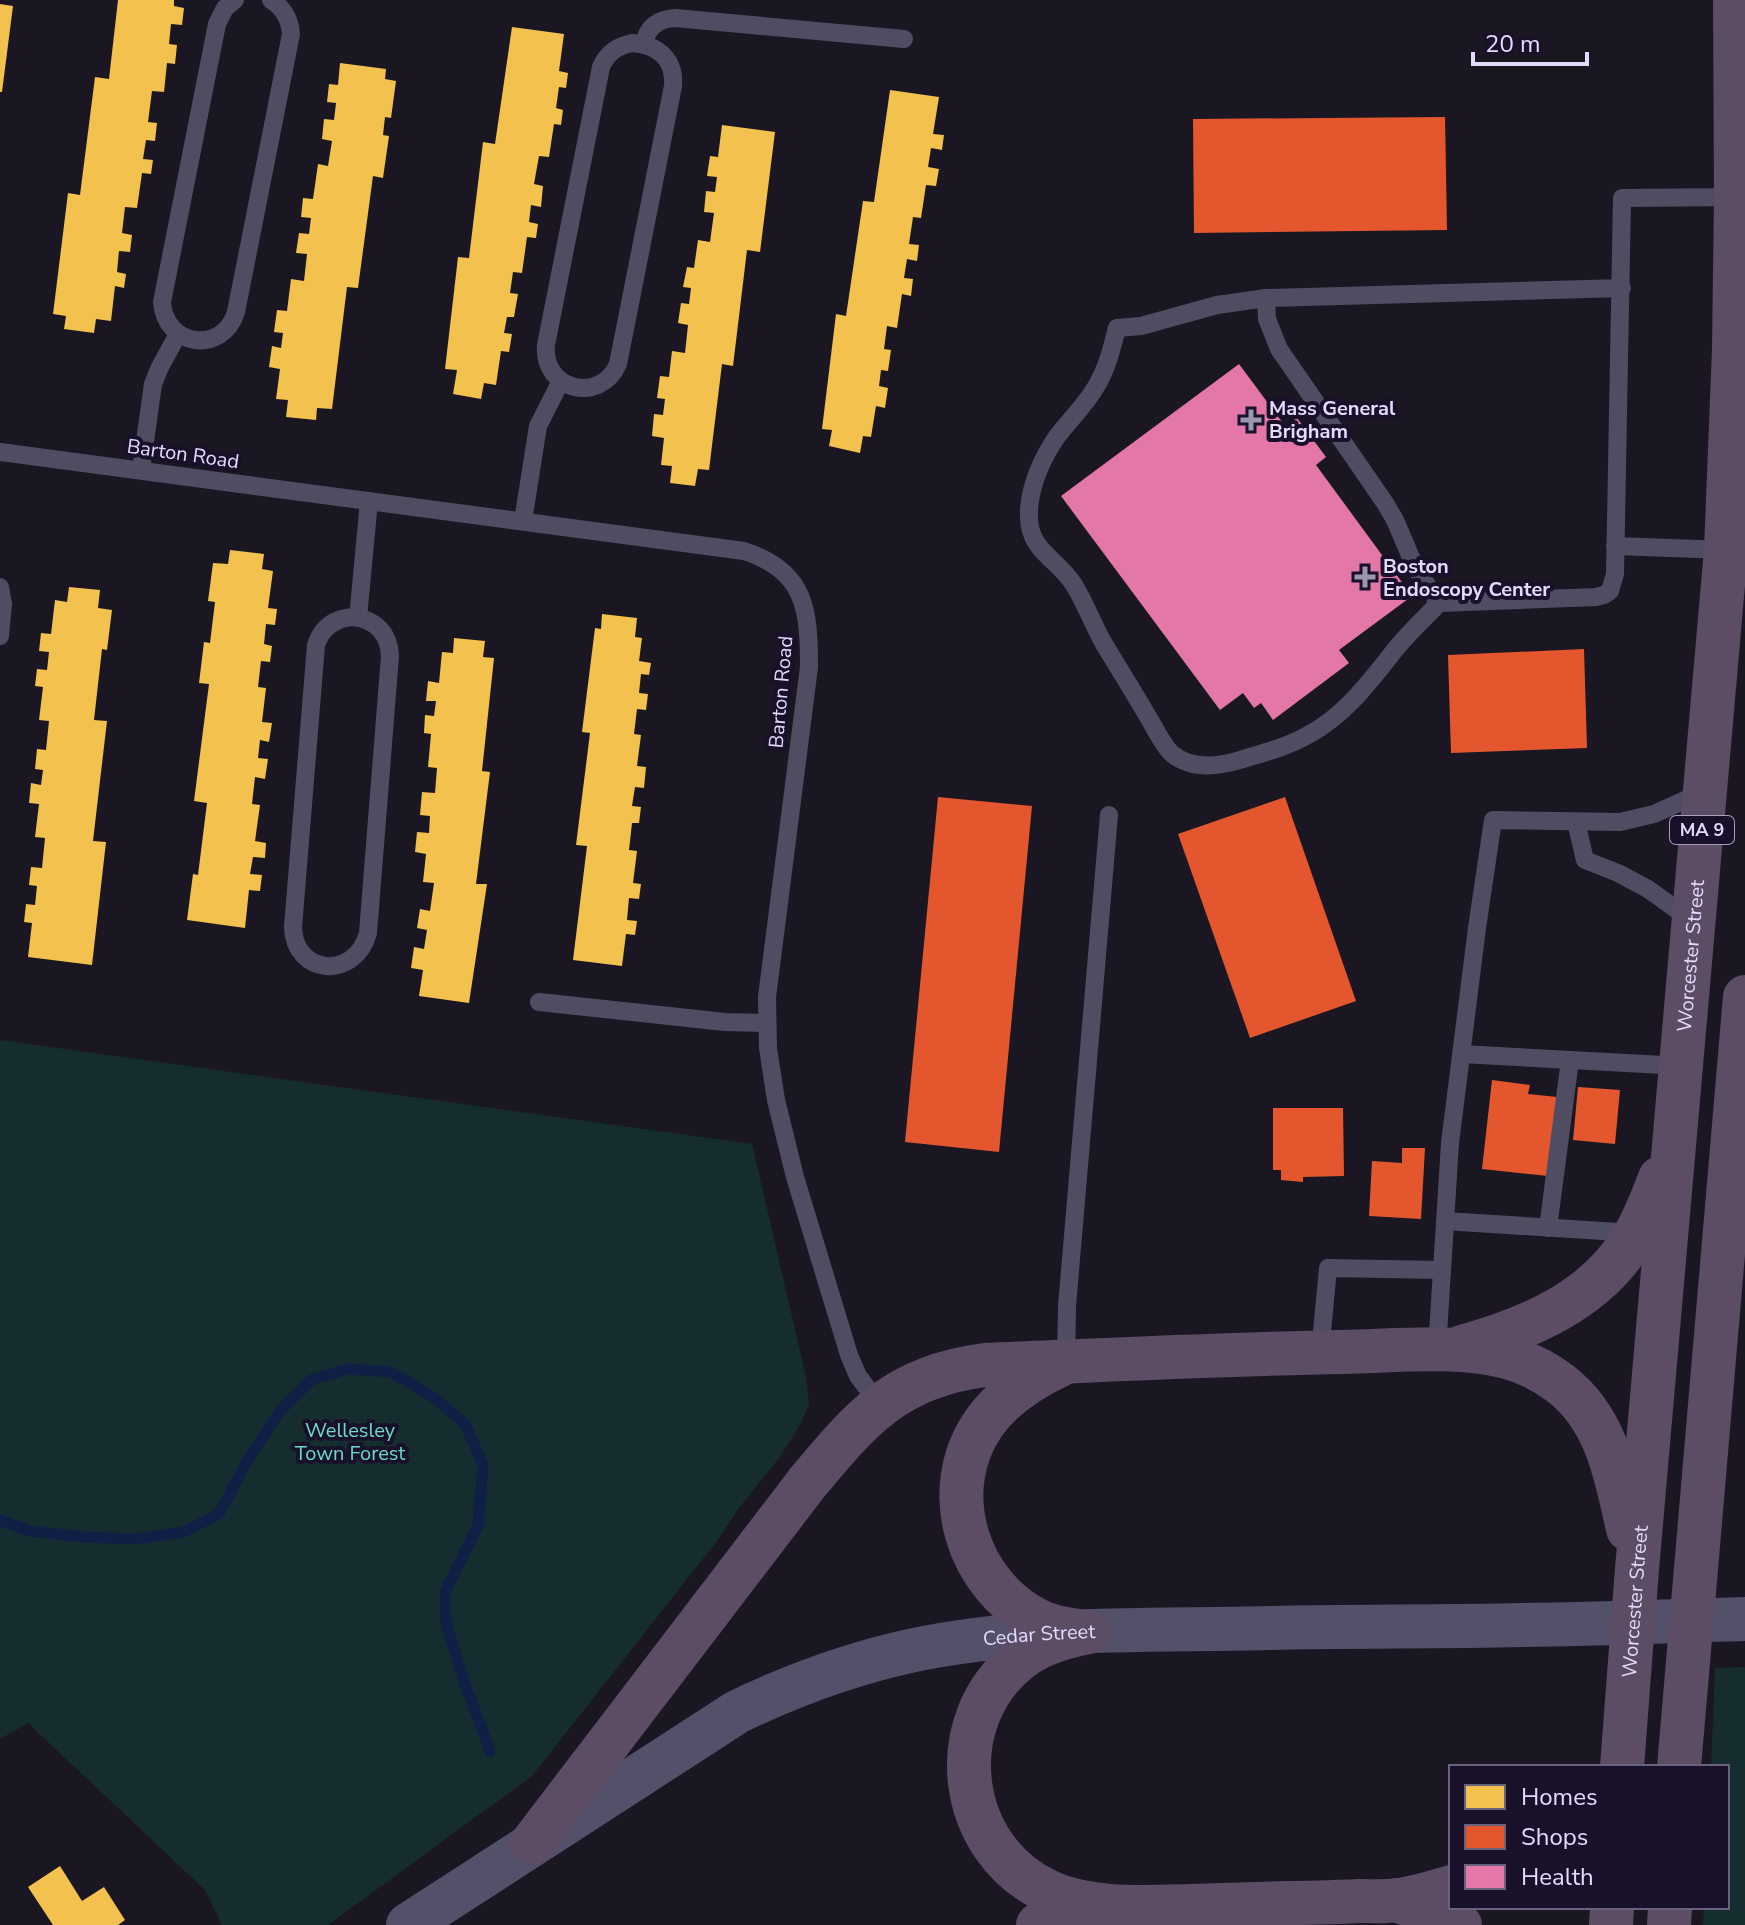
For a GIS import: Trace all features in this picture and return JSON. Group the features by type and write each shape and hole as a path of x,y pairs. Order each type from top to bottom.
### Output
{"highway":[{"name":"Worcester Street","path":"1622,1765 1726,550 1734,349 1735,0"},
{"path":"1679,1765 1745,997"},
{"path":"1444,1350 1519,1330 1568,1304 1597,1282 1613,1266 1647,1214 1677,1125"},
{"path":"532,1843 807,1483 859,1424 907,1387 957,1369 985,1365 1444,1350 1505,1356 1527,1364 1562,1385 1584,1407 1600,1430 1614,1467 1637,1569"},
{"path":"1066,1362 1023,1384 1004,1399 988,1418 972,1446 963,1471 961,1498 964,1526 971,1548 998,1591 1024,1613 1041,1622 1061,1629 1089,1632"},
{"path":"1089,1632 1058,1639 1022,1658 995,1686 978,1714 971,1740 968,1767 977,1817 997,1851 1032,1883 1069,1899 1128,1908 1397,1900 1449,1887"},
{"path":"1599,1765 1632,1658"},
{"path":"1397,1900 1460,1925"},
{"path":"1038,1925 1128,1908"}],"main road":[{"name":"Cedar Street","path":"408,1925 726,1719 799,1685 880,1658 921,1649 1035,1634 1744,1619"}],"lane":[{"path":"235,0 225,8 217,24 163,297 166,320 178,334 191,339 209,340 225,331 235,316 291,34 287,16 271,0"},
{"path":"644,44 648,31 655,23 675,18 904,39"},
{"path":"644,44 658,50 668,60 674,82 619,359 611,376 596,386 582,388 561,381 547,363 545,349 601,67 618,47 644,44"},
{"path":"1622,288 1266,298 1217,305 1141,326 1117,328 1098,383 1080,411 1058,435 1036,476 1028,515 1033,539 1073,583 1096,630 1168,750 1188,763 1223,765 1280,748 1320,728 1352,702 1439,603 1604,595 1610,591 1615,546 1622,288 1622,198 1736,197"},
{"path":"1266,298 1267,319 1279,349 1385,503 1415,567 1439,603"},
{"path":"141,470 153,384 178,334"},
{"path":"523,521 538,426 561,381"},
{"name":"Barton Road","path":"0,452 744,551 777,566 791,580 799,593 809,625 809,667 767,997 771,1073 803,1207 852,1362 858,1376 880,1405"},
{"path":"358,618 369,501"},
{"path":"1615,546 1726,550"},
{"path":"0,587 3,604 0,636"},
{"path":"358,618 371,621 382,630 387,638 390,656 368,933 364,947 352,960 325,966 304,956 293,936 316,650 319,637 328,626 340,619 358,618"},
{"path":"1444,1350 1442,1270 1450,1143 1493,820 1608,823 1643,818 1706,791"},
{"path":"1066,1362 1068,1292 1109,815"},
{"path":"1576,822 1585,860 1648,889 1694,923"},
{"path":"539,1002 725,1022 767,1023"},
{"path":"1461,1054 1682,1066"},
{"path":"1548,1228 1570,1060"},
{"path":"1445,1221 1637,1233"},
{"path":"1320,1353 1328,1268 1442,1270"}],"green space":[{"name":"Wellesley Town Forest","path":"0,1040 752,1144 806,1377 809,1404 799,1427 720,1537 532,1776 328,1925 222,1925 205,1890 28,1723 0,1739"},
{"path":"1715,1668 1745,1668 1745,1925 1703,1925 1704,1909 1729,1909 1729,1765 1711,1765"}],"building: Homes":[{"path":"118,0 174,0 174,6 184,8 182,25 171,24 169,44 177,45 175,64 167,63 164,92 152,91 148,122 157,123 155,141 146,140 143,159 153,160 151,174 142,173 137,208 125,207 122,233 132,235 130,252 119,251 117,272 126,274 124,288 115,286 111,321 96,319 94,333 64,329 66,316 53,314 68,193 80,195 95,77 109,79"},
{"path":"0,4 13,6 2,92 0,92"},
{"path":"512,27 564,34 559,71 568,73 566,88 559,87 556,108 563,110 561,125 554,124 549,157 539,156 534,184 543,186 541,207 531,205 529,222 538,224 536,238 527,237 522,273 513,272 510,293 518,294 514,317 507,317 504,333 512,334 509,352 501,351 496,385 484,383 481,399 453,394 457,370 445,369 458,257 469,258 483,142 495,144"},
{"path":"340,63 386,69 385,79 396,81 391,118 385,117 383,135 389,136 383,178 373,176 358,288 347,287 332,409 317,408 316,420 286,417 288,400 276,399 280,369 269,367 272,346 281,348 283,333 274,332 277,310 287,311 291,279 304,281 307,254 296,253 299,233 309,234 311,218 301,217 303,198 313,199 318,164 328,166 332,141 322,139 324,119 334,120 336,103 327,102 329,84 338,85"},
{"path":"890,90 939,97 933,134 944,135 942,150 931,148 928,167 939,169 936,186 926,185 921,218 913,217 909,244 919,245 917,261 907,259 904,278 913,279 911,296 902,294 897,328 887,326 884,349 891,350 888,371 881,370 879,386 888,388 885,408 876,406 871,437 863,436 860,453 829,446 832,430 822,429 836,314 846,316 863,201 874,202"},
{"path":"722,125 775,132 760,252 747,250 733,366 722,364 709,470 698,469 695,486 670,483 672,466 661,465 664,438 652,436 654,414 663,415 665,399 657,398 660,376 669,377 672,351 685,353 688,325 678,323 681,303 689,304 691,288 683,287 687,267 694,268 698,240 710,242 714,213 704,212 706,191 715,192 717,177 707,176 710,156 718,157"},
{"path":"230,550 264,554 262,569 273,571 268,608 277,609 275,625 266,624 264,644 272,646 270,662 261,661 258,687 266,688 262,722 272,723 269,742 260,740 258,758 268,759 265,779 255,777 252,804 260,805 255,841 266,843 265,858 253,857 250,874 262,875 260,891 249,890 245,928 187,920 193,874 198,875 207,803 194,801 209,684 199,683 204,642 210,643 215,602 208,601 213,563 228,564"},
{"path":"69,587 100,590 98,608 112,610 107,650 102,649 94,720 107,721 93,841 106,842 92,965 28,957 32,923 24,922 26,904 35,905 37,886 29,885 31,867 42,868 45,838 35,837 39,804 29,803 31,783 41,785 43,770 35,769 37,749 46,750 49,721 39,720 43,687 35,686 37,669 47,670 49,652 39,651 41,633 51,634 55,600 67,602"},
{"path":"602,614 637,618 635,637 642,638 639,661 651,663 649,675 641,674 639,693 648,694 646,710 637,709 634,734 641,735 637,766 646,767 644,788 635,787 632,806 641,807 639,823 632,823 629,850 637,851 633,883 641,884 639,899 629,898 627,920 637,921 635,935 626,934 622,966 573,960 587,846 576,845 590,733 582,732 595,628 601,629"},
{"path":"454,638 485,641 483,657 494,658 482,771 490,772 476,884 487,884 469,1003 419,996 423,970 411,968 414,947 424,949 427,930 417,928 420,909 430,911 434,883 423,882 426,854 415,852 417,832 429,833 430,816 420,815 422,792 435,793 437,768 428,767 431,734 424,733 425,715 434,716 436,701 426,701 428,681 439,683 442,652 453,653"},
{"path":"60,1866 82,1901 104,1887 125,1920 118,1925 53,1925 28,1887"}],"building: Shops":[{"path":"1445,117 1447,230 1194,233 1193,119"},
{"path":"1584,649 1587,748 1451,753 1448,655"},
{"path":"938,797 1032,806 999,1152 905,1142"},
{"path":"1285,797 1356,1001 1250,1038 1178,834"},
{"path":"1492,1080 1530,1085 1528,1094 1557,1097 1548,1176 1482,1169"},
{"path":"1578,1087 1620,1090 1615,1144 1573,1140"},
{"path":"1273,1108 1343,1108 1344,1176 1303,1177 1303,1182 1281,1180 1281,1170 1273,1170"},
{"path":"1402,1148 1425,1148 1421,1219 1369,1216 1372,1161 1402,1163"}],"building: Health":[{"path":"1239,364 1285,426 1297,418 1326,457 1316,465 1412,596 1339,650 1349,663 1273,720 1261,703 1254,708 1243,693 1220,710 1061,496"}],"waterway":[{"path":"0,1520 29,1531 84,1537 134,1539 183,1532 219,1514 248,1459 279,1412 311,1380 347,1369 391,1372 435,1398 465,1424 483,1465 478,1525 445,1592 446,1623 490,1751"}],"place":[{"name":"Mass General Brigham","path":"1251,420"},
{"name":"Boston Endoscopy Center","path":"1365,577"}]}
